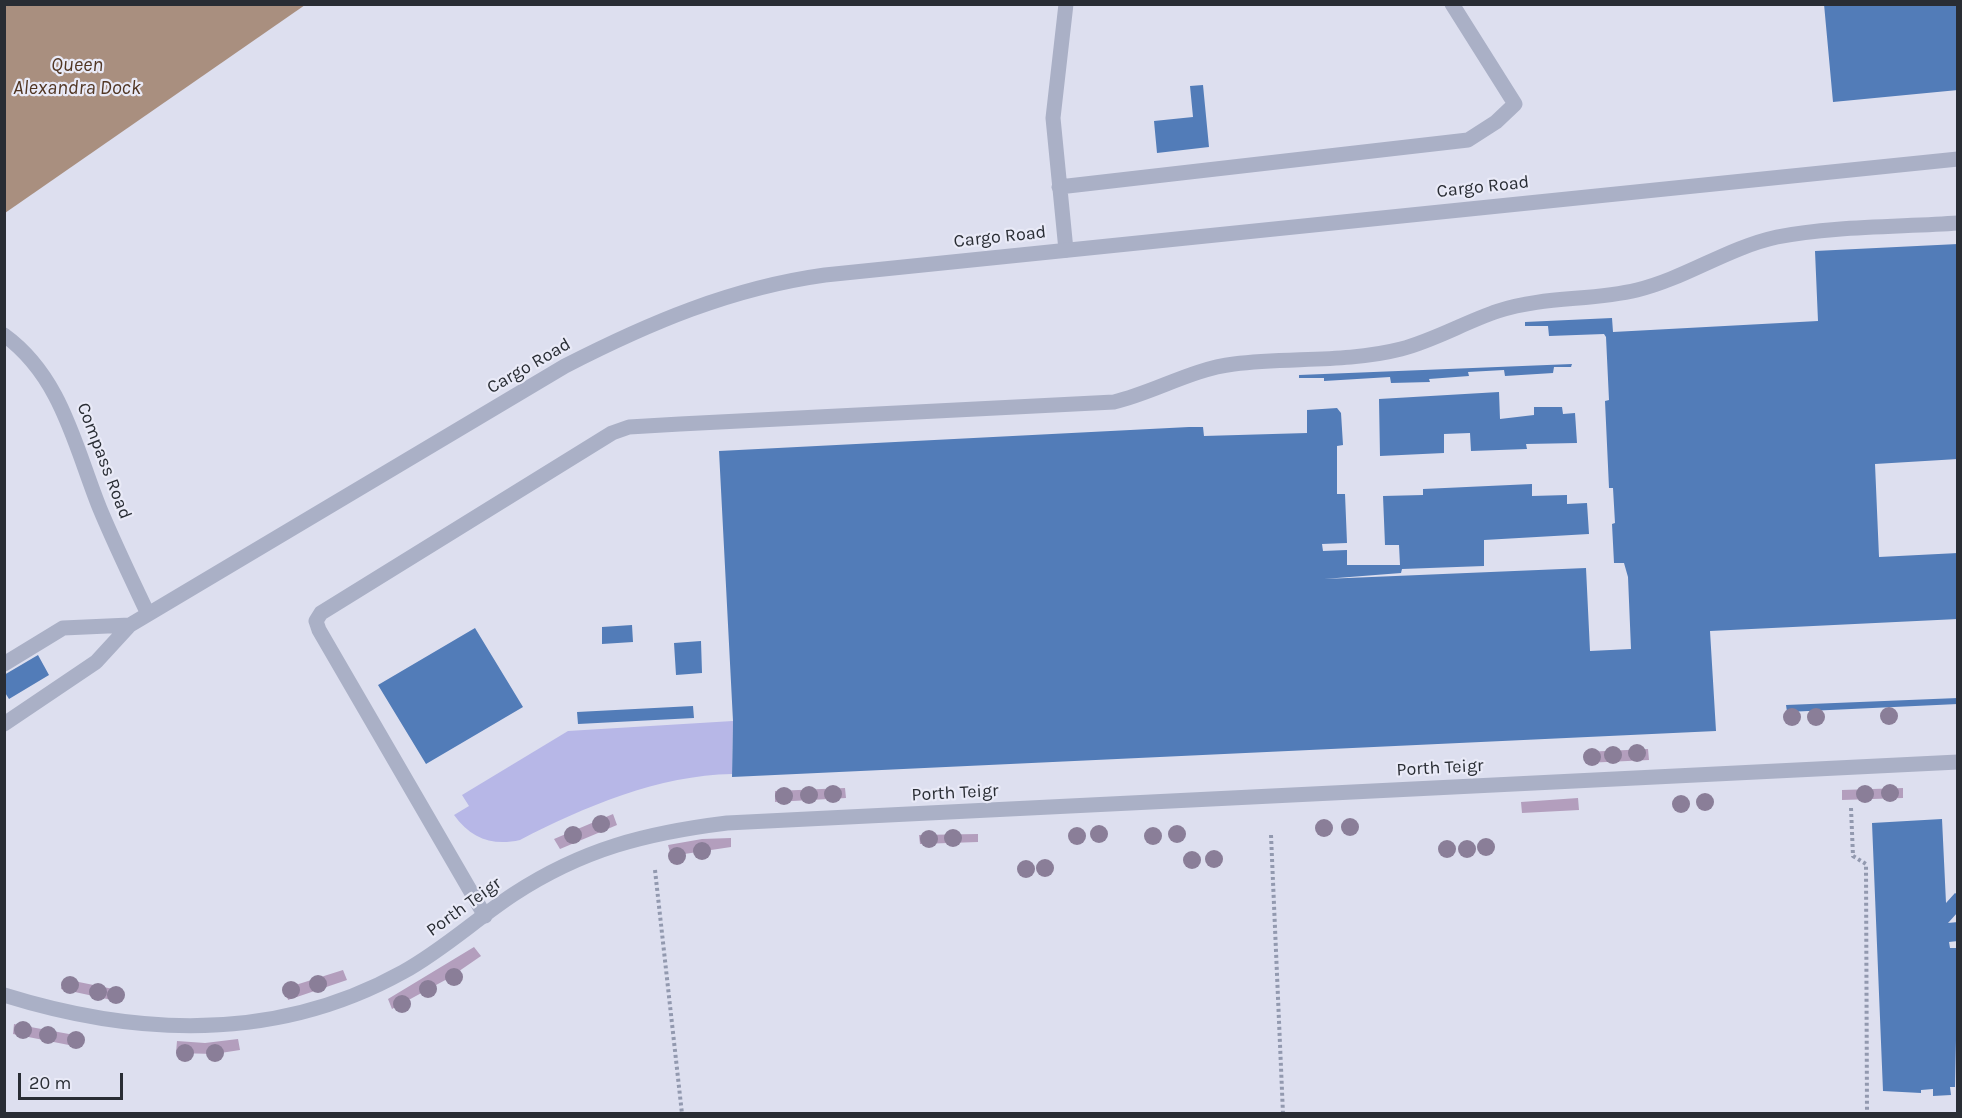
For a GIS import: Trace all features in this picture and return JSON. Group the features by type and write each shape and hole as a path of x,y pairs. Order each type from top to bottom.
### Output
{"street":[{"path":"1066,4 1053,118 1066,250"},
{"path":"1059,187 1468,140 1496,122 1515,104 1452,4"},
{"name":"Cargo Road","path":"130,625 566,366 672,315 721,297 790,280 1958,159"},
{"path":"484,916 318,630 316,621 321,613 436,544 454,529 594,443 628,427 1113,402 1231,364 1343,359 1403,348 1498,311 1524,304 1550,299 1617,293 1654,285 1715,257 1777,237 1958,224"},
{"name":"Compass Road","path":"4,335 36,365 57,395 100,510 148,615"},
{"path":"4,664 63,628 130,625"},
{"path":"4,724 96,662 130,625"},
{"name":"Porth Teigr","path":"4,995 30,1003 145,1024 185,1027 252,1024 312,1010 384,982 430,956 484,916 565,865 622,841 674,830 727,823 1958,762"}],"path":[{"path":"1851,808 1852,856 1866,864 1867,1113"},
{"path":"1271,835 1283,1113"},
{"path":"655,870 682,1113"}],"shaded area":[{"path":"1648,749 1649,760 1585,763 1584,752"},
{"path":"845,788 846,798 775,802 775,791"},
{"path":"1903,788 1903,798 1842,800 1842,790"},
{"path":"1578,798 1579,810 1522,813 1521,802"},
{"path":"613,814 617,825 560,849 554,839"},
{"path":"978,834 978,842 920,844 919,835"},
{"path":"731,838 731,847 671,856 668,845 702,839"},
{"path":"474,947 481,956 449,978 392,1009 388,999"},
{"path":"343,970 347,980 288,1000 286,988"},
{"path":"64,979 123,991 121,1002 61,989"},
{"path":"14,1024 80,1036 79,1047 13,1034"},
{"path":"238,1039 240,1050 214,1054 176,1053 177,1041 205,1043"}],"sand":[{"path":"733,721 732,774 677,780 623,795 570,816 520,840 510,842 483,839 468,830 454,815 469,806 462,795 568,731"}],"water":[{"name":"Queen Alexandra Dock","path":"5,4 305,4 305,5 5,213"}],"building":[{"path":"1824,4 1958,4 1958,90 1833,102"},
{"path":"1203,85 1209,147 1157,153 1154,121 1193,117 1190,86"},
{"path":"1958,244 1958,459 1875,464 1879,557 1958,553 1958,619 1710,631 1716,731 732,777 733,721 719,451 1189,427 1203,427 1204,436 1307,433 1307,410 1337,408 1341,413 1343,445 1337,446 1337,494 1345,494 1347,543 1322,544 1323,551 1347,550 1347,565 1400,565 1399,545 1385,545 1383,496 1423,495 1423,489 1532,484 1532,496 1567,495 1567,504 1587,503 1589,534 1484,540 1484,566 1402,569 1401,573 1324,579 1586,568 1590,651 1631,649 1628,577 1624,563 1614,563 1612,524 1615,523 1613,488 1609,488 1605,401 1609,400 1606,337 1604,334 1549,336 1548,326 1525,326 1525,322 1612,318 1613,332 1818,321 1815,251"},
{"path":"1572,364 1571,367 1554,367 1553,373 1505,376 1504,370 1468,372 1469,376 1429,379 1430,382 1391,383 1390,377 1324,381 1324,378 1299,378 1299,375"},
{"path":"1499,392 1500,419 1534,415 1534,407 1562,407 1563,414 1575,413 1577,443 1526,444 1527,449 1471,451 1470,433 1444,434 1444,453 1380,456 1379,399"},
{"path":"632,625 633,642 602,644 602,627"},
{"path":"475,628 523,707 426,764 378,685"},
{"path":"701,641 702,673 676,675 674,643"},
{"path":"38,655 49,675 9,699 4,691 4,675"},
{"path":"1958,698 1958,704 1787,712 1786,705"},
{"path":"693,706 694,718 578,724 577,712"},
{"path":"1942,819 1946,903 1955,893 1958,895 1958,912 1948,923 1958,922 1958,941 1949,942 1950,948 1958,948 1955,1087 1950,1087 1951,1095 1933,1096 1933,1089 1921,1090 1921,1093 1883,1091 1872,823"}]}
